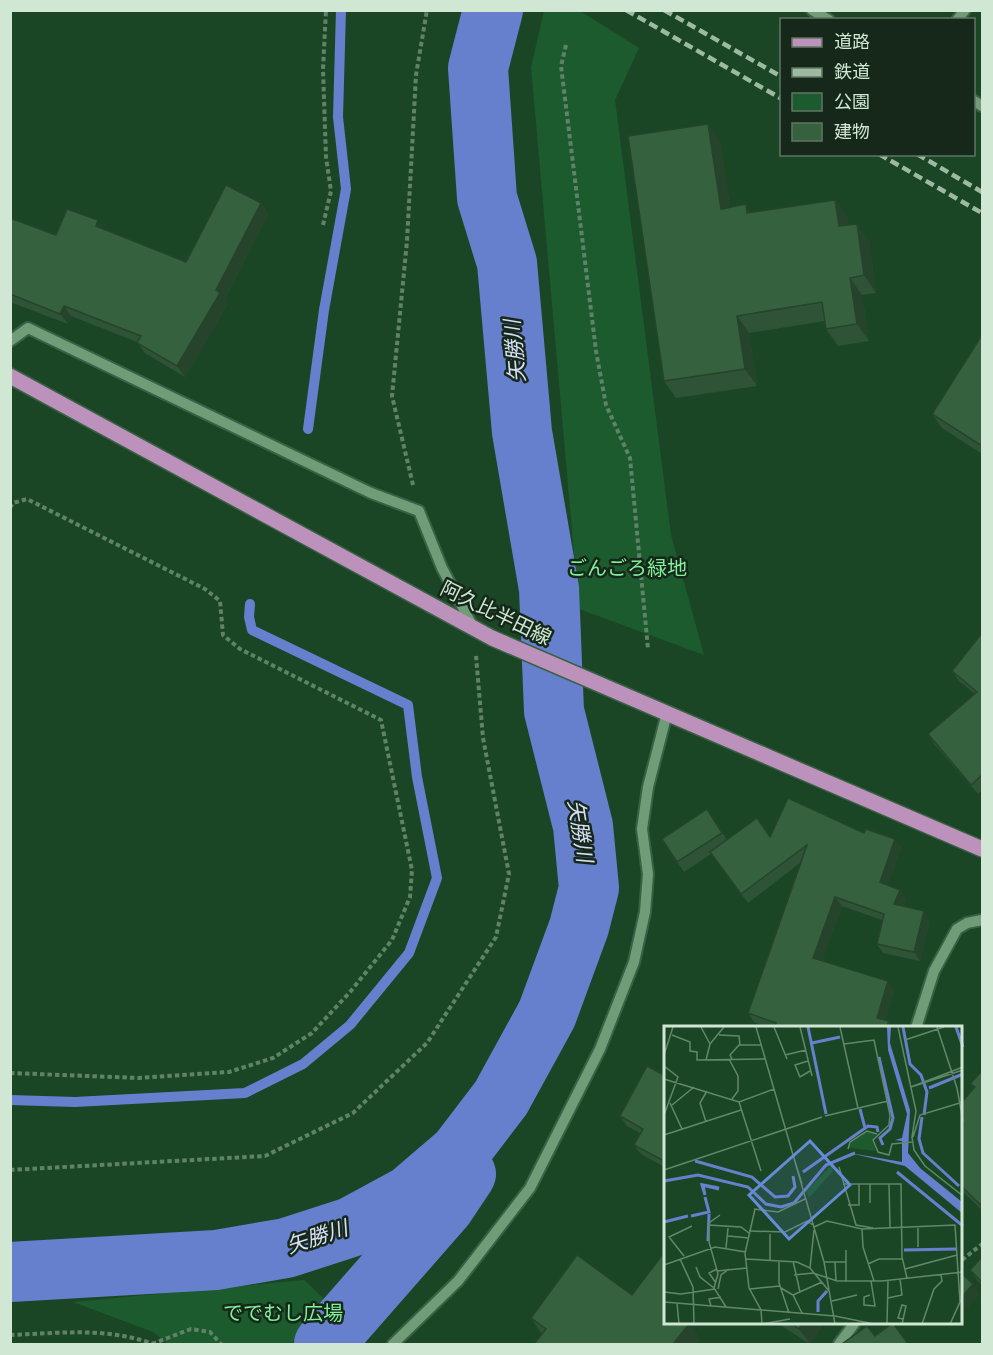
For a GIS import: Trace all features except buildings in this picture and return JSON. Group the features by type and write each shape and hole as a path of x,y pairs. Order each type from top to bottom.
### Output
{"main road":[{"name":"阿久比半田線","path":"10,376 492,638 982,849"}],"street":[{"path":"813,10 826,18"},
{"path":"10,341 28,328 371,493 419,511 442,568 473,627"},
{"path":"393,1344 458,1281 530,1188 600,1049 634,962 645,912 648,874 642,829 648,787 667,713"},
{"path":"917,1026 934,971 957,929 967,923 982,920"},
{"path":"839,1344 854,1325"}],"path":[{"path":"323,225 332,191 326,157 323,69 326,10"},
{"path":"419,511 392,396 407,241 416,75 427,10"},
{"path":"566,45 561,66 596,351 606,405 630,458 648,649"},
{"path":"10,508 13,503 27,498 205,590 220,601 223,634 240,649 381,720 412,870 411,897 392,940 350,992 312,1033 273,1058 229,1072 139,1078 10,1073"},
{"path":"10,1170 265,1156 353,1113 427,1043 496,937 509,874 483,738 473,627"},
{"path":"963,1259 982,1244"},
{"path":"10,1335 95,1332 126,1336 152,1344 191,1329 210,1332 221,1344"}],"green space":[{"name":"ごんごろ緑地","path":"544,11 580,11 639,48 615,100 671,535 704,655 579,609 531,67"},
{"name":"ででむし広場","path":"304,1280 332,1306 298,1344 168,1344 153,1332 73,1302"}],"waterway":[{"path":"308,429 324,310 346,189 338,117 341,10"},
{"name":"矢勝川","path":"10,1272 216,1260 286,1248 351,1227 410,1195 459,1153 501,1098 547,1014 579,927 589,888 583,826 554,711 549,589 522,432 507,263 487,198 478,68 493,10"},
{"path":"10,1100 75,1102 245,1093 303,1064 350,1025 409,953 437,878 417,777 408,705 252,630 249,617 250,604"},
{"path":"324,1344 444,1207 466,1174"}],"railway":[{"path":"626,10 780,98"},
{"path":"664,10 780,76"},
{"path":"882,156 982,213"},
{"path":"920,156 982,192"}]}
